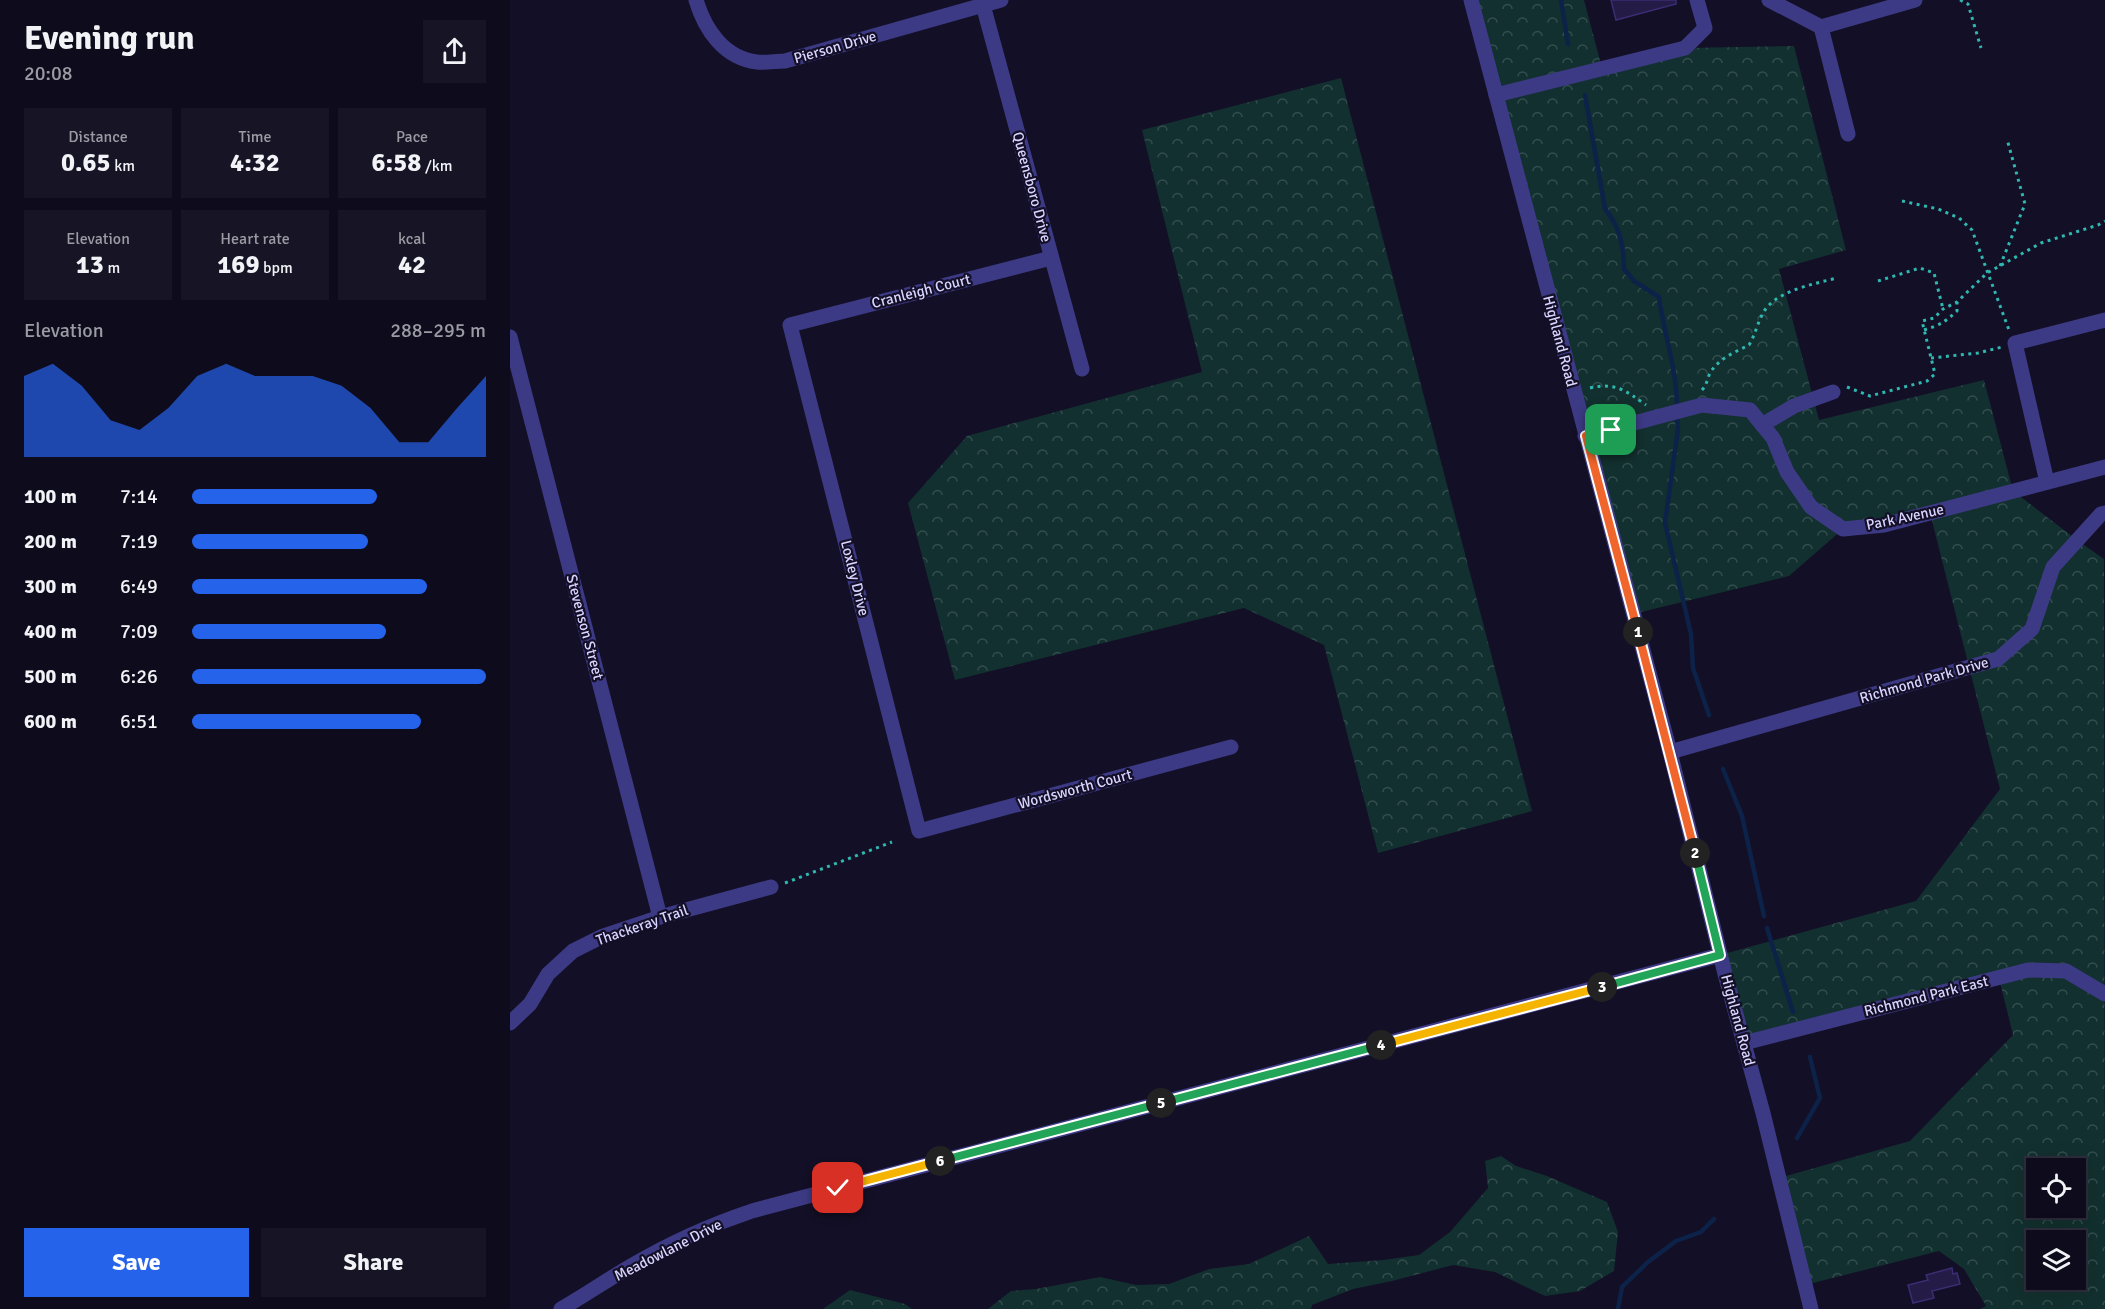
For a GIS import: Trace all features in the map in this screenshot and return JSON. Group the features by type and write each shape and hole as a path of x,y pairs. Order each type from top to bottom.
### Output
{"street":[{"name":"Pierson Drive","path":"696,0 701,16 713,36 726,50 758,62 785,61 1001,0"},
{"name":"Highland Road","path":"1471,0 1670,752 1811,1309"},
{"path":"1496,95 1685,48 1705,28 1696,0"},
{"path":"1769,0 1821,27 1915,0"},
{"name":"Queensboro Drive","path":"983,5 1082,369"},
{"path":"1821,27 1848,134"},
{"name":"Cranleigh Court","path":"790,325 1051,258"},
{"path":"2047,482 2015,343 2105,320"},
{"name":"Loxley Drive","path":"790,325 919,831"},
{"name":"Stevenson Street","path":"510,337 660,917"},
{"path":"1762,425 1794,406 1833,392"},
{"name":"Park Avenue","path":"1586,436 1656,411 1700,399 1750,410 1773,438 1787,472 1811,507 1843,529 1884,525 2105,467"},
{"name":"Richmond Park Drive","path":"1670,752 1998,659 2032,629 2053,567 2101,514 2105,513"},
{"name":"Wordsworth Court","path":"919,831 1231,747"},
{"name":"Thackeray Trail","path":"510,1023 530,1004 548,974 573,951 603,936 660,917 771,887"},
{"name":"Meadowlane Drive","path":"561,1309 665,1247 752,1210 1720,955"},
{"name":"Richmond Park East","path":"1744,1043 2028,970 2066,971 2105,994"}],"path":[{"path":"1960,0 1968,4 1981,48"},
{"path":"2000,266 2025,204 2007,140"},
{"path":"1902,201 1938,209 1959,218 1972,230 2015,343 1977,353 1931,358"},
{"path":"1833,392 1839,391 1841,386 1851,387 1870,396 1927,381 1935,374 1922,321 1934,318 1943,309 1958,302 1987,273 2041,243 2105,221"},
{"path":"1878,280 1920,268 1934,273 1943,309"},
{"path":"1700,399 1711,371 1728,355 1749,345 1763,312 1774,302 1791,291 1837,278"},
{"path":"1924,330 1940,325 1950,318 1957,311 1958,302"},
{"path":"1586,389 1600,386 1629,391 1656,411"},
{"path":"771,887 806,876 892,842"}],"green space":[{"path":"1471,0 1584,0 1602,68 1685,48 1794,46 1846,250 1779,269 1819,420 1984,380 2013,491 2104,559 2105,1309 1980,1309 1986,1306 1964,1269 1939,1251 1805,1285 1779,1178 1910,1141 2013,1035 1999,978 1744,1043 1720,955 1916,901 2000,789 1930,513 1843,529 1789,576 1633,614"},
{"path":"1341,78 1532,811 1378,853 1324,645 1244,608 955,680 908,503 967,436 1202,372 1142,130"},
{"path":"1501,1156 1516,1166 1547,1176 1607,1202 1618,1232 1614,1271 1580,1291 1545,1296 1495,1272 1453,1265 1353,1289 1312,1305 1311,1309 988,1309 1011,1291 1036,1289 1100,1277 1136,1285 1169,1284 1209,1269 1249,1264 1309,1236 1328,1264 1419,1255 1450,1232 1488,1188 1485,1161"},
{"path":"850,1290 905,1304 912,1309 823,1309"}],"building":[{"path":"1611,0 1676,0 1676,4 1616,20"},
{"path":"1952,1268 1953,1274 1957,1273 1960,1284 1932,1291 1934,1298 1913,1303 1908,1285 1928,1280 1926,1275"}],"waterway":[{"path":"1561,0 1568,44"},
{"path":"1585,95 1605,209 1620,237 1624,269 1634,281 1659,297 1675,379 1677,407"},
{"path":"1677,416 1678,429 1665,523 1691,634 1693,668 1709,715"},
{"path":"1723,769 1742,816 1764,916"},
{"path":"1767,928 1793,1012"},
{"path":"1797,1138 1820,1098 1810,1057"},
{"path":"1618,1309 1622,1287 1648,1262 1676,1241 1701,1232 1714,1219"}],"route":[{"path":"838,1188 1720,955 1670,752 1586,436 1611,430"}]}
